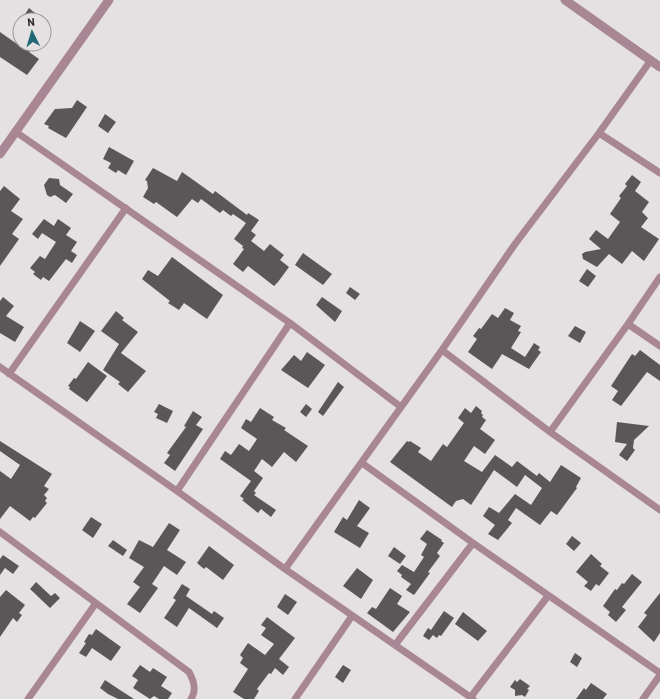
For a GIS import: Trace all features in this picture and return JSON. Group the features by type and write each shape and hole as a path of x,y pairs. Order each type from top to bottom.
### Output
{"street":[{"path":"0,154 109,0"},
{"path":"565,0 660,66"},
{"path":"285,569 442,350 514,244 599,133 651,60"},
{"path":"16,132 290,323 401,407"},
{"path":"599,133 660,173"},
{"path":"9,374 126,208"},
{"path":"550,432 628,324 660,276"},
{"path":"177,491 290,323"},
{"path":"628,324 660,346"},
{"path":"442,350 550,432 660,510"},
{"path":"0,368 177,491 352,616 472,698 548,596"},
{"path":"362,463 660,674 643,699"},
{"path":"0,532 189,672 193,678 195,691 192,699"},
{"path":"395,645 473,543"},
{"path":"28,699 96,603"},
{"path":"295,699 352,616"}],"building":[{"path":"29,8 34,12 26,12"},
{"path":"0,32 12,40 12,52 29,52 39,59 27,75 0,57"},
{"path":"77,100 87,107 66,138 48,128 49,126 44,124 55,109 72,108"},
{"path":"105,114 116,122 108,133 98,126"},
{"path":"109,147 134,161 126,175 118,170 116,173 108,168 111,163 103,159"},
{"path":"153,168 177,181 182,172 213,194 215,191 247,215 248,213 259,220 251,231 256,235 251,241 264,251 270,244 284,255 280,260 289,267 278,282 274,286 248,266 243,272 233,264 244,249 242,248 243,246 234,239 246,223 233,214 231,216 223,210 220,213 201,199 198,203 192,199 177,217 156,202 154,204 143,197 148,188 147,181 145,180"},
{"path":"632,175 641,182 635,191 649,202 642,212 648,218 641,227 659,239 644,261 632,251 622,264 609,254 597,267 583,259 582,254 601,249 589,239 596,230 608,239 620,222 610,214 621,198 619,196 627,186 625,184"},
{"path":"49,178 59,179 60,185 73,194 66,203 55,195 50,197 47,195 44,185"},
{"path":"4,186 20,199 11,211 23,219 12,234 19,239 0,266 0,191"},
{"path":"44,219 54,226 58,219 71,228 66,235 77,242 71,251 77,255 72,263 66,259 49,281 43,277 41,280 33,274 35,272 30,268 40,256 45,259 56,242 42,233 38,239 32,234"},
{"path":"303,253 332,274 323,285 295,265"},
{"path":"172,257 223,295 207,319 184,303 179,310 168,303 170,301 142,279 148,270 158,276"},
{"path":"587,269 596,276 588,287 579,281"},
{"path":"350,287 360,294 355,300 346,293"},
{"path":"3,297 14,306 6,316 24,327 15,342 0,333 0,301"},
{"path":"322,297 342,311 335,322 316,305"},
{"path":"505,308 514,313 510,320 521,326 518,331 521,332 511,348 525,357 534,343 540,347 538,350 541,352 529,369 502,354 492,369 468,352 477,339 473,336 479,328 481,329 492,314 498,318"},
{"path":"116,311 124,318 122,320 138,332 121,353 146,371 128,392 118,384 120,382 103,370 119,344 101,331"},
{"path":"80,321 95,331 80,352 67,343"},
{"path":"575,326 586,332 580,343 568,336"},
{"path":"640,350 660,365 660,381 647,372 621,406 612,400 618,391 611,386 632,354 635,356"},
{"path":"307,352 325,365 308,388 281,370 294,355 301,361"},
{"path":"88,362 107,376 87,402 69,389 70,387 68,386 74,378 76,379"},
{"path":"338,382 344,387 323,416 318,412"},
{"path":"159,404 173,411 167,423 156,418 158,414 154,412"},
{"path":"306,404 312,409 306,417 300,412"},
{"path":"476,406 482,411 482,417 486,420 480,429 495,440 485,454 474,446 464,461 482,472 495,455 512,467 517,461 537,476 539,473 550,482 561,465 581,478 576,487 577,488 557,515 551,511 540,525 516,508 508,520 512,523 498,540 488,534 495,525 483,516 489,507 499,513 515,494 531,505 542,488 525,475 517,487 494,470 471,505 463,499 456,501 452,507 390,462 407,441 410,441 421,448 418,452 431,461 443,444 447,447 464,423 458,418 465,408 471,413"},
{"path":"260,408 274,417 272,420 286,428 284,430 308,446 296,462 284,452 272,467 262,459 254,471 263,478 254,491 256,493 254,495 276,510 271,517 261,509 258,513 242,500 244,499 240,496 251,481 220,459 225,451 231,455 239,444 249,451 257,439 241,428 246,419 251,422"},
{"path":"193,411 202,417 196,425 203,429 175,471 164,463 170,455 167,453 186,427 184,426"},
{"path":"617,422 649,426 634,440 633,448 635,450 627,461 619,455 627,444 615,442"},
{"path":"0,441 52,474 44,486 49,489 44,495 47,498 45,501 47,503 35,518 33,517 30,521 10,506 0,519 0,471 11,479 20,465 0,451"},
{"path":"359,500 370,508 357,526 369,533 360,548 334,532 343,517 347,520"},
{"path":"91,517 102,524 93,538 82,530"},
{"path":"169,523 180,530 167,550 186,562 177,575 164,566 152,584 158,588 140,613 127,604 140,587 133,582 144,567 129,558 139,540 153,547"},
{"path":"427,530 444,543 437,553 440,556 414,595 406,590 411,584 401,577 402,575 397,571 402,565 414,572 424,557 421,555 427,544 420,539"},
{"path":"572,536 581,543 574,551 566,544"},
{"path":"113,540 127,550 123,556 108,546"},
{"path":"209,546 234,565 223,580 206,567 204,569 197,563"},
{"path":"394,547 406,556 400,564 388,556"},
{"path":"591,554 602,564 600,566 609,573 599,586 596,584 591,591 584,586 588,582 576,572"},
{"path":"3,555 19,566 13,574 5,568 0,575 0,559"},
{"path":"357,568 373,580 361,599 343,586"},
{"path":"632,574 642,582 622,607 626,610 616,622 608,615 610,612 603,606 615,589 617,590 622,583 624,584"},
{"path":"36,582 51,596 55,593 60,598 50,608 30,589"},
{"path":"182,584 190,589 186,596 212,614 214,611 224,618 217,628 189,608 177,627 164,618 176,600 173,598"},
{"path":"390,588 402,596 397,604 410,612 393,632 367,613 372,607 376,609"},
{"path":"6,590 25,605 19,613 22,615 17,622 13,618 0,637 0,597"},
{"path":"660,593 660,633 654,642 638,627 647,615 644,613"},
{"path":"285,594 297,602 288,615 277,607"},
{"path":"444,611 454,618 441,636 439,635 437,638 433,635 429,640 423,636 428,628 431,630"},
{"path":"463,612 487,631 478,641 455,624"},
{"path":"267,617 295,638 279,659 289,667 283,675 275,668 271,674 269,673 257,689 259,691 254,699 244,699 233,692 248,669 240,663 243,658 240,655 248,643 265,655 274,644 261,635 266,628 261,625"},
{"path":"96,629 121,647 111,661 92,648 86,657 79,653 86,643 84,642 89,634 92,635"},
{"path":"575,653 582,658 577,667 570,662"},
{"path":"140,665 150,672 153,668 167,677 161,686 172,693 168,699 159,699 154,696 150,699 133,688 138,680 132,676"},
{"path":"343,665 351,670 343,683 335,677"},
{"path":"520,679 530,686 527,689 529,690 525,697 522,695 515,696 515,690 510,687 515,680 517,682"},
{"path":"105,680 134,699 118,699 108,694 100,688"},
{"path":"591,683 607,694 603,699 576,699 584,688 586,690"}]}
